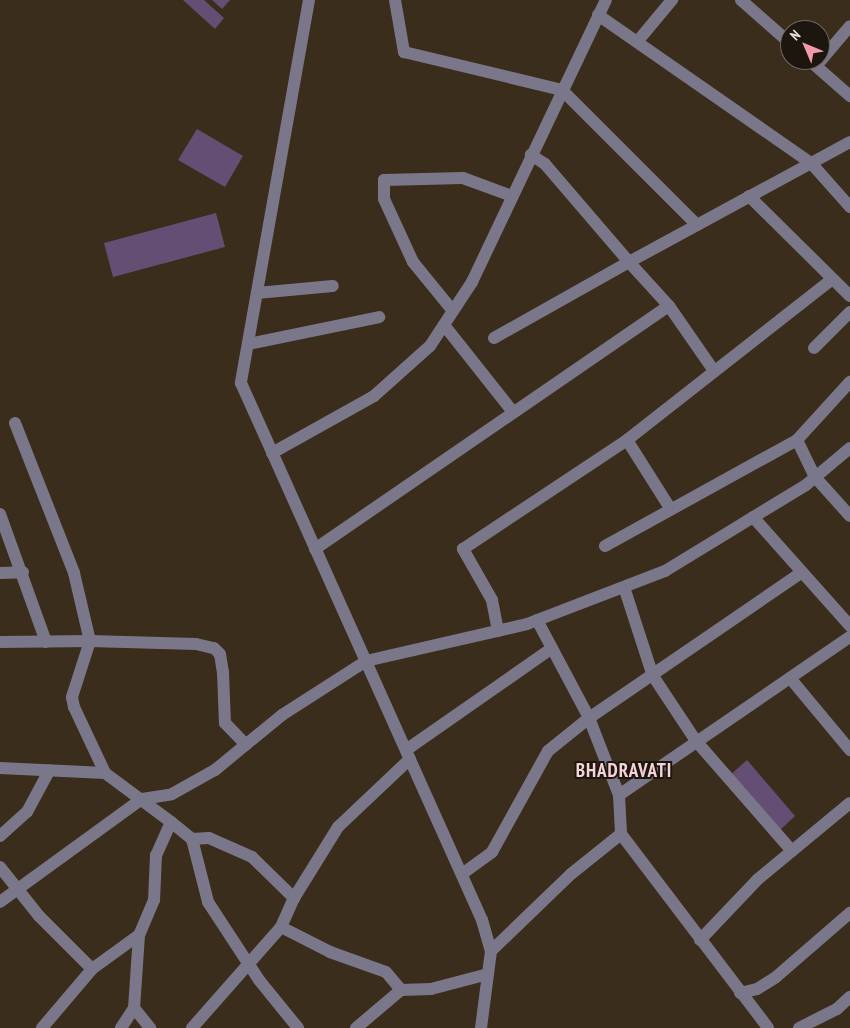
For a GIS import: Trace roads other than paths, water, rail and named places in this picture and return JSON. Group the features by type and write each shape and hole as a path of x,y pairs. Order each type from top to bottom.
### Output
{"street":[{"path":"308,0 241,383 462,874 491,951 481,1028"},
{"path":"395,0 404,52 562,90 697,225"},
{"path":"272,453 374,396 430,346 472,282 606,0"},
{"path":"637,42 672,0"},
{"path":"741,0 780,34"},
{"path":"598,15 811,163 850,207"},
{"path":"830,46 850,26"},
{"path":"821,70 850,96"},
{"path":"494,338 850,142"},
{"path":"531,155 545,164 669,306 714,371"},
{"path":"453,311 413,262 384,199 384,180 463,178 512,196"},
{"path":"749,196 850,296"},
{"path":"498,631 492,600 463,549 627,440 832,279"},
{"path":"257,293 333,286"},
{"path":"315,549 669,306"},
{"path":"814,348 850,312"},
{"path":"248,344 379,317"},
{"path":"444,325 513,412"},
{"path":"605,546 670,508 796,440 850,382"},
{"path":"15,423 74,573 90,641 73,702 105,774"},
{"path":"627,440 670,508"},
{"path":"796,440 815,477 850,516"},
{"path":"0,902 16,888 142,799 172,794 215,770 282,715 366,660 498,631 537,620 665,572 815,477 850,448"},
{"path":"0,514 23,572 46,642"},
{"path":"753,518 850,626"},
{"path":"0,572 23,572"},
{"path":"462,874 492,852 548,751 589,718 654,676 802,572"},
{"path":"624,587 654,676 696,741 792,851"},
{"path":"537,620 589,718 619,795 621,834 740,994 768,1028"},
{"path":"619,795 850,637"},
{"path":"0,642 90,641 214,648 220,654 223,672 225,724 246,745"},
{"path":"192,1028 281,927 294,898 338,827 408,754 552,648"},
{"path":"790,678 850,750"},
{"path":"0,768 105,774 142,799 192,839 217,840 252,857 294,898"},
{"path":"0,836 27,812 49,770"},
{"path":"700,940 758,879 850,803"},
{"path":"121,1028 134,1008 139,935 154,900 156,855 171,822"},
{"path":"491,951 571,874 621,834"},
{"path":"192,839 208,902 249,964 298,1028"},
{"path":"0,867 16,888 92,969"},
{"path":"740,994 757,990 776,977 850,913"},
{"path":"281,927 330,952 386,972 401,990"},
{"path":"42,1028 92,969 139,935"},
{"path":"356,1028 401,990 431,989 488,974"},
{"path":"799,1028 837,1009 850,997"},
{"path":"134,1008 150,1028"}],"district":[{"name":"BHADRAVATI","path":"624,771"}]}
